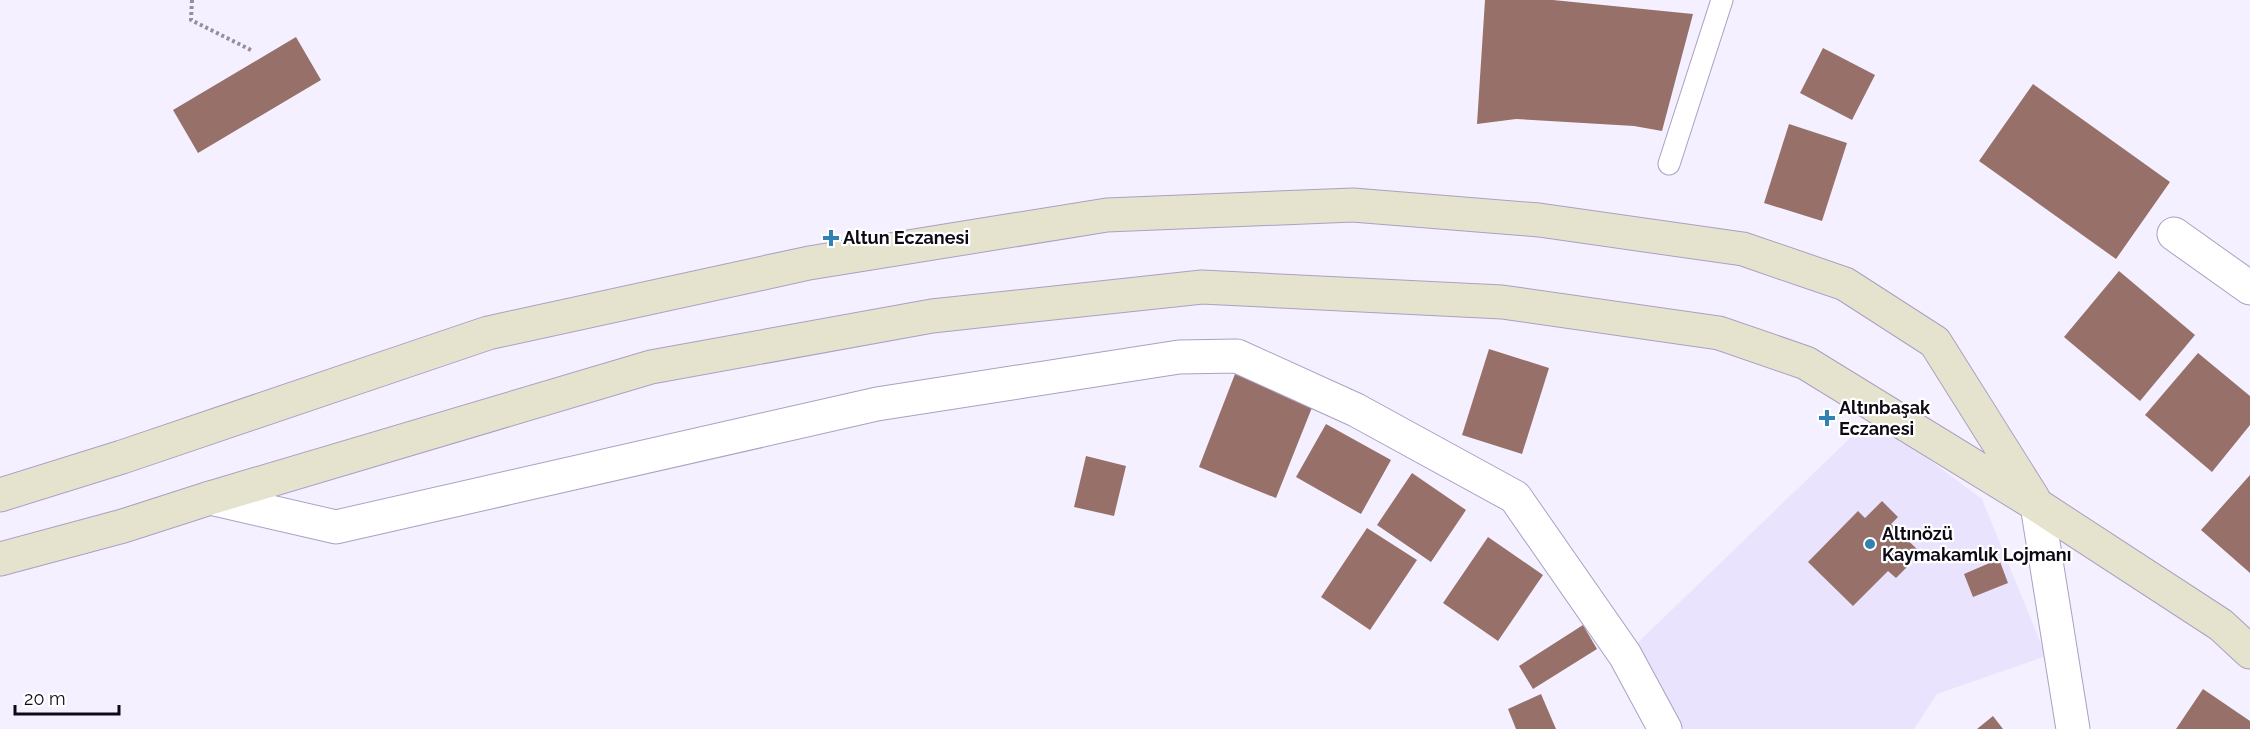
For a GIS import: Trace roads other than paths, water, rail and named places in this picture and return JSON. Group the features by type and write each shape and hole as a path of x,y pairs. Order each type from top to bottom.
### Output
{"street":[{"path":"0,495 122,457 488,333 810,263 1107,215 1353,205 1539,220 1743,249 1845,284 1935,342 2037,505 2073,729"},
{"path":"2174,234 2250,288"},
{"path":"0,559 123,526 651,367 932,316 1202,287 1502,302 1719,333 1806,363 2037,505 2221,624 2250,652"},
{"path":"210,498 336,527 877,404 1179,357 1237,356 1356,410 1515,497 1625,654 1665,729"}],"lane":[{"path":"1669,164 1722,0"}],"place":[{"name":"Altun Eczanesi","path":"831,238"},
{"name":"Altınbaşak Eczanesi","path":"1827,418"},
{"name":"Altınözü Kaymakamlık Lojmanı","path":"1870,544"}]}
